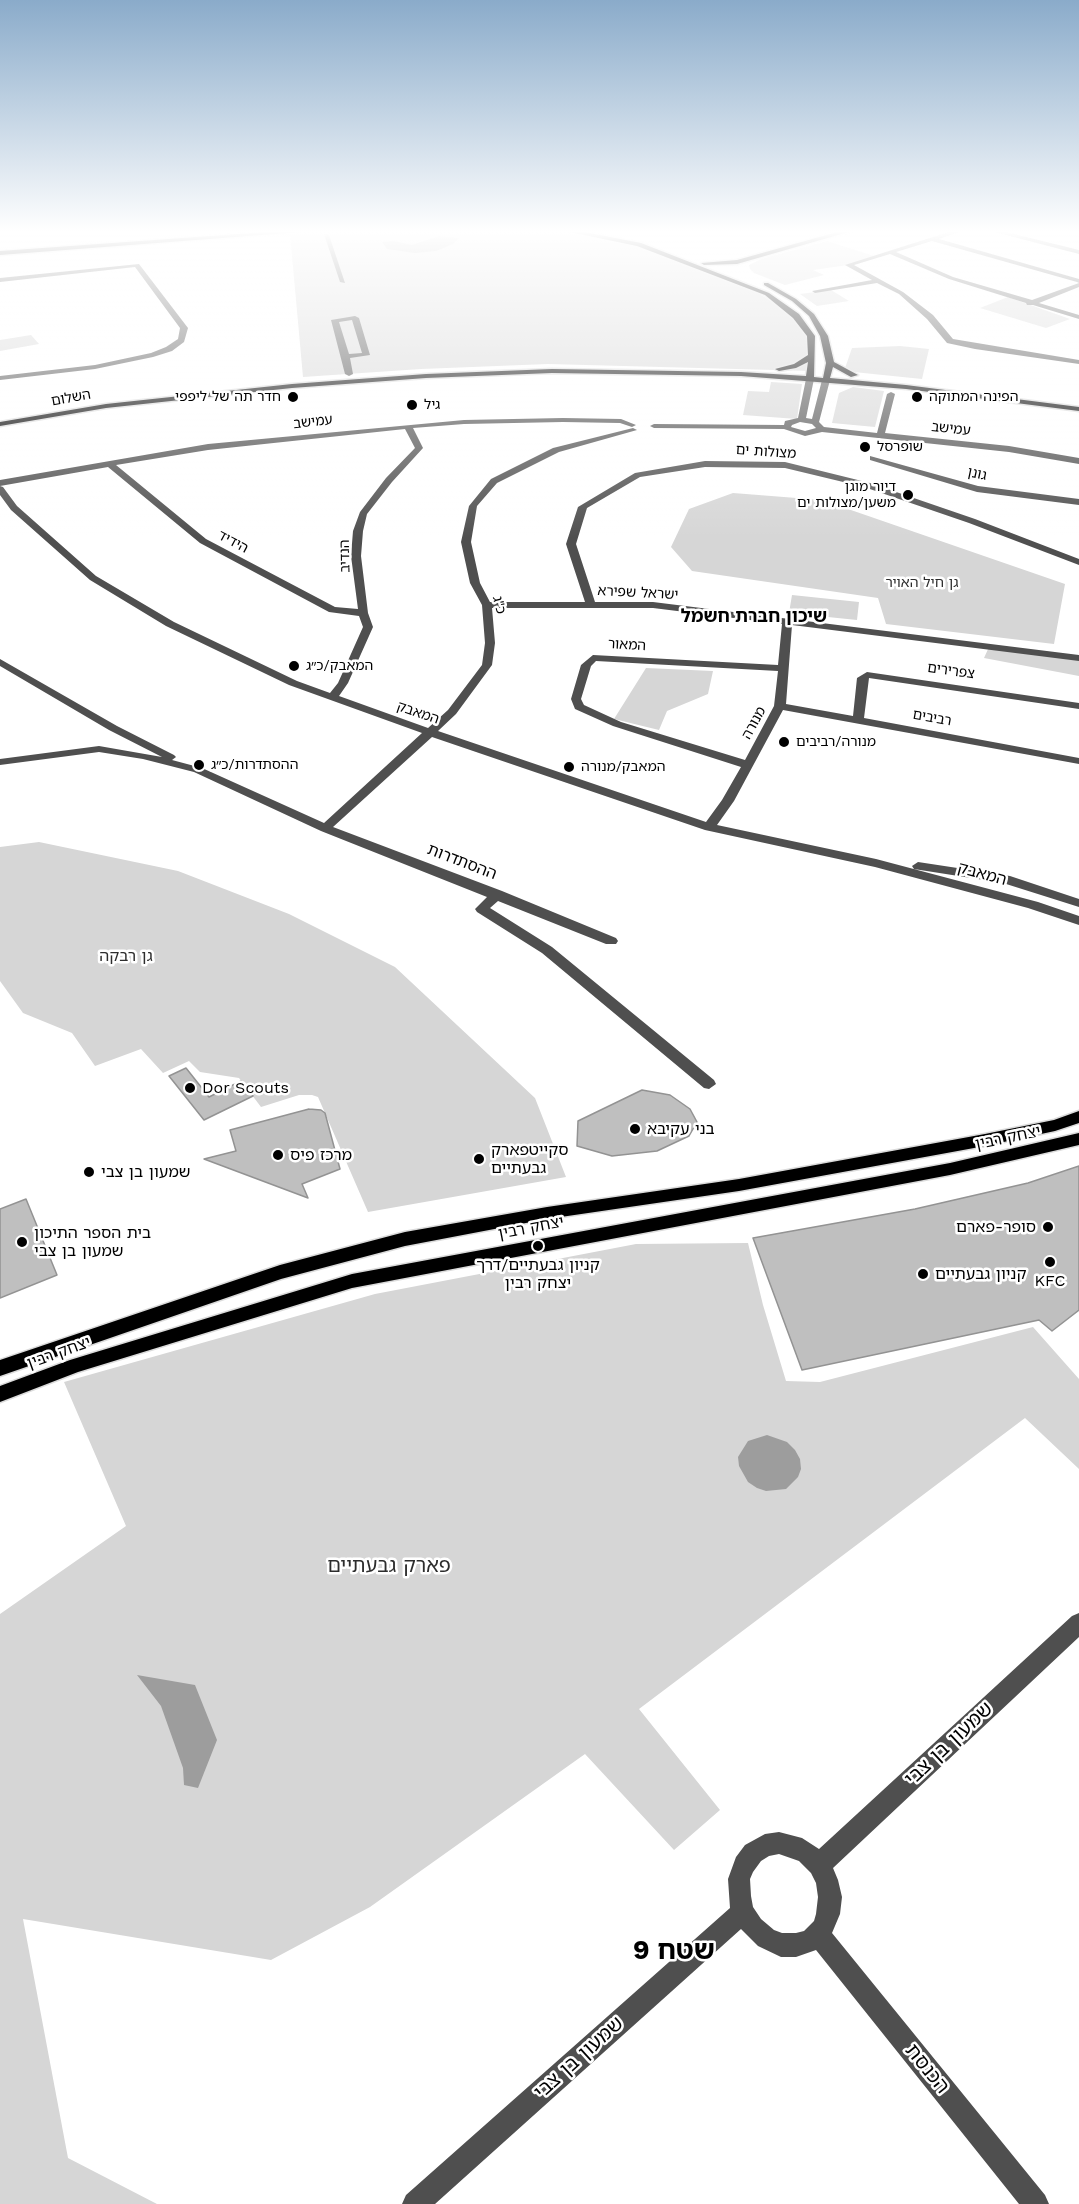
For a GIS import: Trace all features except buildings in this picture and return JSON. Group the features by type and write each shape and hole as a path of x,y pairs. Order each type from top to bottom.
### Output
{"main road":[{"path":"808,332 811,336 811,375"},
{"path":"822,332 830,363 827,376"},
{"path":"779,369 796,366 812,356"},
{"path":"830,363 854,375"},
{"name":"השלום","path":"0,416 190,389 349,374 548,364 779,369 811,375"},
{"name":"השלום","path":"0,424 106,406 197,395 426,376 609,371 854,375 1079,402"},
{"name":"השלום","path":"827,376 866,383 1079,409"},
{"path":"825,391 866,383"},
{"name":"יצחק רבין","path":"0,1368 280,1272 405,1239 548,1213 739,1185 985,1140 1055,1125 1079,1117"},
{"name":"יצחק רבין","path":"0,1394 76,1365 351,1281 628,1227 905,1177 1079,1139"}],"street":[{"path":"0,378 130,361 161,352 181,339 183,332"},
{"path":"339,332 349,374"},
{"path":"346,356 366,355 359,332"},
{"path":"942,332 950,341 975,347 1079,362"},
{"path":"802,420 811,375"},
{"path":"818,425 802,420 791,422 787,427 794,432 805,434 818,425 827,376"},
{"path":"880,435 891,393"},
{"name":"עמישב","path":"0,483 208,447 464,422 621,421 639,427"},
{"name":"עמישב","path":"818,425 880,435 1009,449 1079,461"},
{"name":"כ\"ג","path":"325,828 452,712 487,665 490,643 487,605 475,583 466,542 473,506 494,481 556,450 639,427 653,430 654,426 787,427"},
{"name":"הנדיב","path":"332,698 342,683 368,627 363,613 356,556 358,531 363,514 389,480 419,448 408,427"},
{"name":"גונן","path":"873,458 977,489 1079,502"},
{"name":"הידיד","path":"108,463 203,542 333,610 363,613"},
{"name":"מצולות ים","path":"591,604 571,544 583,507 638,475 705,464 785,465 867,485 972,520 1079,562"},
{"name":"המאבק","path":"0,489 14,508 93,578 170,624 242,660 332,698 709,827 876,863 1034,905 1079,921"},
{"name":"ישראל שפירא","path":"487,605 653,605 787,621"},
{"path":"787,621 1079,658"},
{"name":"מנורה","path":"709,827 728,801 780,706 787,621"},
{"name":"המאור","path":"748,765 617,724 579,707 576,699 586,665 593,658 784,668"},
{"name":"ההסתדרות","path":"0,662 113,728 198,770 325,828 497,894 482,909 547,950 709,1084"},
{"name":"צפרירים","path":"858,721 862,678 867,675 1079,706"},
{"name":"רביבים","path":"780,706 1062,756 1079,761"},
{"path":"99,749 113,728"},
{"path":"116,752 128,735"},
{"name":"ההסתדרות","path":"0,762 99,749 198,770"},
{"name":"המאבק","path":"876,863 972,873 1005,879 1079,903"},
{"path":"497,894 611,941"},
{"name":"שמעון בן צבי","path":"819,1865 1079,1623"},
{"path":"779,1843 794,1846 807,1853 819,1865 827,1880 830,1897 828,1914 817,1933 811,1940 796,1945 781,1945 765,1938 753,1927 743,1912 739,1896 739,1879 744,1865 753,1853 765,1845 779,1843"},
{"name":"שמעון בן צבי","path":"415,2204 743,1912"},
{"name":"הכנסת","path":"817,1933 1036,2204"}],"green space":[{"path":"299,332 807,332 811,336 812,371 548,364 303,377"},
{"path":"31,335 39,344 0,351 0,340"},
{"path":"900,346 929,349 922,379 844,371 852,348"},
{"path":"771,382 802,384 797,419 743,415 748,391 769,392"},
{"path":"853,387 884,391 875,427 832,423 839,393"},
{"name":"גן חיל האויר","path":"733,493 822,500 1065,584 1054,644 886,624 878,598 692,571 671,547 689,509"},
{"path":"792,595 859,602 857,620 789,613"},
{"path":"989,647 1079,659 1079,676 984,658"},
{"path":"646,668 713,671 708,694 667,711 659,730 614,719"},
{"name":"גן רבקה","path":"39,842 178,871 289,914 395,967 535,1098 566,1177 368,1212 318,1097 299,1095 261,1107 239,1078 200,1072 189,1061 163,1073 141,1049 95,1066 72,1033 23,1013 0,981 0,847"},
{"name":"פארק גבעתיים","path":"748,1243 763,1305 786,1381 820,1382 1033,1327 1079,1379 1079,1469 1025,1418 639,1709 720,1810 674,1850 585,1754 370,1907 271,1960 23,1919 68,2158 157,2204 0,2204 0,1614 126,1526 64,1382 375,1294 636,1244"}],"shaded area":[{"path":"767,1435 787,1442 800,1459 801,1469 798,1477 786,1489 766,1491 757,1488 748,1482 739,1466 738,1457 748,1441"},
{"path":"137,1675 195,1685 217,1740 198,1788 184,1785 183,1768 161,1706"}],"place":[{"name":"חדר תה של ליפפי","path":"293,397"},
{"name":"הפינה המתוקה","path":"917,397"},
{"name":"גיל","path":"412,405"},
{"name":"שופרסל","path":"865,447"},
{"name":"דיור מוגן משען/מצולות ים","path":"908,495"},
{"name":"המאבק/כ״ג","path":"294,666"},
{"name":"מנורה/רביבים","path":"784,742"},
{"name":"ההסתדרות/כ״ג","path":"199,765"},
{"name":"המאבק/מנורה","path":"569,767"},
{"name":"Dor Scouts","path":"190,1088"},
{"name":"בני עקיבא","path":"635,1129"},
{"name":"מרכז פיס","path":"278,1155"},
{"name":"סקייטפארק גבעתיים","path":"479,1159"},
{"name":"שמעון בן צבי","path":"89,1172"},
{"name":"סופר-פארם","path":"1048,1227"},
{"name":"בית הספר התיכון שמעון בן צבי","path":"22,1242"},
{"name":"קניון גבעתיים/דרך יצחק רבין","path":"538,1246"},
{"name":"KFC","path":"1050,1262"},
{"name":"קניון גבעתיים","path":"923,1274"}],"district":[{"name":"שיכון חברת חשמל","path":"754,617"},
{"name":"שטח 9","path":"674,1951"}]}
